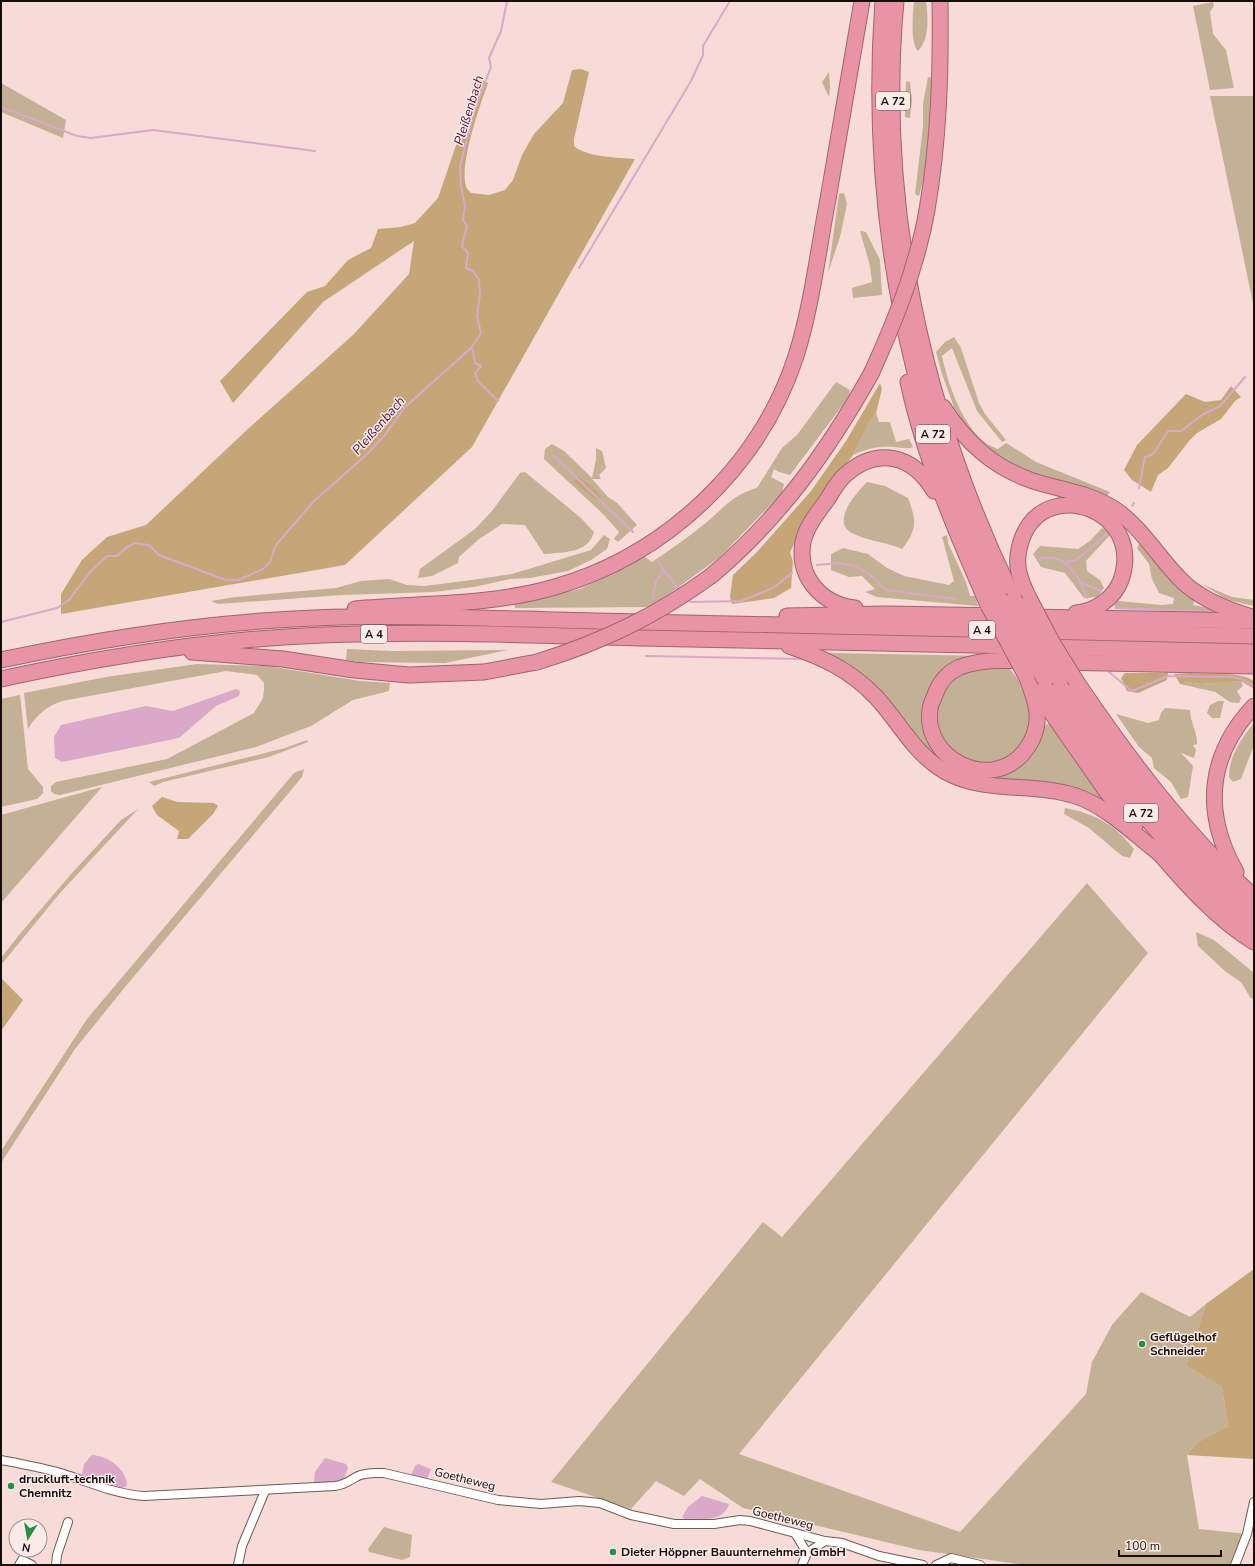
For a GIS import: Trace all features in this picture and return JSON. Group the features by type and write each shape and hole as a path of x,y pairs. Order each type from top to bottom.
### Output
{"highway":[{"path":"315,618 352,609 494,599 524,595 570,583 620,561 645,547 687,516 717,488 749,448 767,419 783,389 796,357 811,290 862,1"},
{"name":"A 72","path":"883,1 880,108 886,214 892,262 909,349 927,417 953,493 1000,600 1045,680 1083,739 1119,786 1198,877 1254,932"},
{"name":"A 72","path":"896,1 893,52 893,116 899,217 914,308 934,395 946,434 973,508 1000,600 1150,805 1212,873 1254,914"},
{"path":"165,648 215,654 283,659 354,670 409,675 484,672 537,662 582,648 626,629 664,609 712,576 754,538 792,495 837,433 871,374 903,298 916,260 934,168 939,108 940,1"},
{"path":"892,262 895,310 914,410 927,456 946,508"},
{"path":"934,395 956,427 974,447 987,458 1008,471 1033,481 1082,494 1116,510 1134,526 1171,569 1197,593 1214,603 1254,618"},
{"path":"886,614 837,604 826,599 816,590 808,579 803,565 804,542 808,528 843,476 857,465 872,459 887,458 903,461 918,469 927,479 946,508 1000,600 1003,635 1027,678 1106,791 1201,899 1254,942"},
{"path":"1041,617 1086,611 1103,603 1111,596 1120,582 1125,566 1124,547 1120,534 1113,524 1097,511 1079,505 1061,506 1046,511 1036,518 1026,530 1018,549 1017,561 1019,572 1030,600 1052,642 1076,681 1139,770 1188,828 1250,893"},
{"path":"710,624 823,614 1254,621"},
{"name":"A 4","path":"1,660 100,640 216,625 315,618 442,618 1254,636"},
{"name":"A 4","path":"1,679 82,662 165,648 243,640 377,634 1254,652"},
{"path":"775,641 822,658 838,666 861,682 877,698 914,747 927,759 946,772 983,785 1043,790 1077,796 1108,812 1160,854"},
{"path":"1027,678 1037,706 1038,719 1035,734 1022,755 1003,767 990,770 977,770 966,767 954,762 946,755 933,737 930,728 930,709 943,680 959,667 1003,660 1254,666"},
{"path":"1250,893 1225,852 1219,834 1215,816 1215,776 1220,757 1229,737 1254,706"}],"street":[{"name":"Goetheweg","path":"1,1460 64,1474 95,1486 134,1495 266,1491 340,1486 345,1485 359,1475 384,1473 498,1500 541,1504 590,1501 600,1503 631,1515 674,1524 714,1524 745,1520 825,1541 842,1543 879,1556 923,1565"},
{"path":"238,1565 242,1546 266,1491"},
{"path":"1235,1565 1247,1534 1254,1502"},
{"path":"56,1565 68,1522"},
{"path":"794,1533 807,1553"},
{"path":"802,1565 807,1553 825,1541"},
{"path":"936,1565 951,1558 980,1565"},
{"path":"19,1565 22,1560 32,1565"}],"shaded area":[{"path":"914,1 926,1 927,28 925,40 918,51 915,47 913,35"},
{"path":"1213,2 1214,6 1210,12 1213,34 1226,50 1234,88 1210,90 1193,6"},
{"path":"581,69 589,72 574,139 574,146 579,150 594,155 635,159 472,447 345,565 61,614 61,594 82,560 107,537 146,525 250,427 353,335 409,274 414,241 323,302 233,403 220,381 307,292 325,286 348,260 371,248 378,229 401,227 415,223 438,198 479,78 488,83 471,134 465,164 465,176 466,187 471,193 489,195 505,190 513,180 522,155 534,134 563,103 572,70"},
{"path":"829,72 830,88 829,97 822,82"},
{"path":"928,77 932,78 931,123 926,168 919,196 915,194 923,127 923,104"},
{"path":"906,81 910,82 912,100 910,118 905,117"},
{"path":"1,83 66,120 63,138 1,112"},
{"path":"1210,96 1254,96 1254,308"},
{"path":"844,193 847,204 840,237 828,273 839,194"},
{"path":"860,231 866,232 880,260 882,295 853,298 852,288 872,282 870,266"},
{"path":"954,337 961,348 979,403 985,414 1006,440 1002,442 977,411 952,348 942,356 949,382 954,396 968,424 977,435 987,444 998,449 1006,443 1036,462 1110,492 1107,496 1056,479 1032,474 997,458 971,436 954,407 936,352 945,342"},
{"path":"836,382 850,390 848,398 790,475 774,469 771,477 784,484 782,493 720,557 651,607 515,608 514,603 580,589 644,556 652,562 702,526 741,494 757,488 782,448 797,435"},
{"path":"880,383 882,389 876,413 870,421 853,455 836,477 799,535 790,552 793,562 791,588 774,598 732,604 730,597 733,575 757,552 811,491 846,441"},
{"path":"1231,386 1241,397 1235,401 1221,419 1197,433 1189,441 1168,468 1158,475 1151,492 1132,480 1124,470 1137,445 1186,394 1205,402 1221,400"},
{"path":"876,413 879,422 890,422 896,442 909,439 913,447 878,447 853,455 870,421"},
{"path":"552,444 564,451 592,478 596,460 596,448 602,451 606,468 599,475 601,479 592,479 637,525 618,542 614,539 619,532 604,515 544,459 545,449"},
{"path":"525,472 581,518 594,532 591,539 586,544 581,548 567,552 544,554 525,525 502,524 479,539 459,557 458,563 432,576 418,578 420,569 475,529 492,511 520,473"},
{"path":"579,477 596,490 601,497 597,500 578,486 573,481"},
{"path":"867,482 885,486 908,498 913,512 914,524 911,536 902,549 858,536 846,528 844,515 852,500"},
{"path":"1102,528 1108,531 1110,535 1086,561 1087,571 1100,580 1104,588 1098,597 1084,598 1065,573 1041,567 1033,554 1040,546 1078,549 1090,541"},
{"path":"604,535 610,539 607,549 591,560 568,571 530,578 510,579 474,587 433,592 342,595 218,604 211,601 235,597 336,588 361,581 389,579 407,585 425,586 512,574 591,550"},
{"path":"947,535 948,543 966,582 970,596 975,596 978,606 877,597 865,592 875,589 862,576 849,577 831,570 831,554 843,548 868,554 887,568 904,576 949,585 954,581 942,537"},
{"path":"1140,542 1195,599 1193,605 1210,608 1212,613 1172,614 1160,610 1119,609 1114,606 1118,601 1161,605 1173,604 1174,598 1159,593 1152,579 1149,564 1137,548"},
{"path":"1202,584 1232,597 1254,600 1254,606 1227,600"},
{"path":"347,649 391,651 508,650 445,663 358,662 346,660"},
{"path":"829,653 990,656 943,671 931,742 987,775 1040,728 1049,723 1111,806 958,771 936,757 829,655"},
{"path":"197,664 268,666 360,681 390,683 389,691 353,700 311,726 256,747 60,795 54,794 51,791 51,786 56,782 167,759 254,713 263,698 264,683 257,675 226,671 62,701 42,712 28,729 24,693 106,677"},
{"path":"992,665 1010,669 1026,690 1031,725 1025,742 1011,757 994,765 962,762 936,731 937,698 955,675"},
{"path":"1125,673 1168,673 1167,680 1138,693 1127,691 1121,678"},
{"path":"1174,674 1223,674 1248,678 1254,681 1254,689 1241,681 1201,684 1186,682 1180,684"},
{"path":"1241,681 1243,686 1237,691 1241,698 1239,703 1230,702 1215,692 1180,684 1186,682 1201,684"},
{"path":"236,689 240,691 239,696 216,706 179,738 62,762 55,758 54,737 61,725 146,706 173,711"},
{"path":"20,695 28,769 43,787 43,793 37,799 1,807 1,699"},
{"path":"1218,701 1224,701 1220,718 1212,718 1207,713 1210,705"},
{"path":"1165,708 1190,710 1197,740 1197,744 1193,745 1196,750 1194,758 1181,753 1193,766 1188,797 1181,799 1171,782 1154,768 1152,758 1139,747 1116,714 1148,723 1159,720 1161,713"},
{"path":"1254,723 1254,745 1241,779 1233,782 1229,777 1233,755 1240,742"},
{"path":"307,740 308,742 269,757 163,782 154,786 149,782 285,748"},
{"path":"304,769 302,777 125,987 75,1049 1,1163 1,1151 87,1019 294,773"},
{"path":"102,787 1,903 1,815"},
{"path":"162,797 177,802 214,803 218,806 213,814 188,839 177,839 179,831 157,815 152,806"},
{"path":"1065,808 1086,813 1104,821 1112,827 1127,840 1134,849 1130,858 1122,856 1089,828 1064,814"},
{"path":"138,809 60,893 1,965 1,958 72,873 121,820"},
{"path":"1087,883 1148,953 739,1454 960,1532 1086,1394 1092,1362 1112,1325 1141,1292 1190,1317 1206,1304 1186,1366 1222,1387 1228,1426 1198,1442 1187,1455 1199,1529 1247,1534 1229,1565 1026,1565 919,1550 743,1508 700,1479 684,1496 656,1481 631,1509 551,1482 763,1222 782,1237"},
{"path":"1196,932 1214,940 1254,973 1254,1000 1250,997 1241,982 1226,972 1198,946"},
{"path":"1,978 23,1000 1,1031"},
{"path":"1254,1269 1254,1459 1187,1455 1198,1442 1228,1426 1222,1387 1186,1366 1206,1304"},
{"path":"92,1455 104,1458 116,1464 124,1474 127,1486 122,1488 82,1475 84,1464"},
{"path":"325,1458 346,1464 348,1468 344,1478 340,1481 314,1482 315,1472"},
{"path":"418,1464 431,1469 427,1479 411,1475 415,1466"},
{"path":"702,1496 729,1504 726,1510 717,1517 685,1519 682,1517 688,1507"},
{"path":"384,1527 412,1535 410,1557 402,1560 369,1552 368,1549"}],"waterway":[{"name":"Pleißenbach","path":"1,622 57,608 69,600 90,572 107,556 117,556 127,547 135,543 149,545 159,555 226,580 239,580 263,569 270,562 276,545 313,502 366,455 385,435 404,408 472,347 481,333 477,316 480,294 479,280 473,271 466,268 468,253 462,246 467,226 463,220 465,205 461,187 460,166 474,112 491,67 489,58 501,31 507,1"},
{"path":"579,268 691,81 703,55 703,46 730,1"},
{"path":"1,107 77,136 91,138 153,130 315,151"},
{"path":"472,347 475,363 481,366 475,373 478,381 498,401"},
{"path":"1139,488 1145,457 1153,454 1168,431 1181,431 1202,415 1220,406 1245,377"},
{"path":"553,455 633,532"},
{"path":"1066,562 1076,560 1107,534"},
{"path":"1039,559 1049,558 1064,562 1076,574 1087,598"},
{"path":"658,562 680,591"},
{"path":"817,565 840,563 855,566 869,574 886,590 956,599"},
{"path":"652,599 656,581 664,570"},
{"path":"686,600 692,602 741,601 773,588 792,573"},
{"path":"1082,583 1101,591"},
{"path":"1221,597 1229,601"},
{"path":"1115,608 1214,612"},
{"path":"646,656 804,659"},
{"path":"1109,672 1132,691 1168,676 1231,677 1242,679 1254,686"}],"place":[{"name":"Geflügelhof Schneider","path":"1142,1344"},
{"name":"druckluft-technik Chemnitz","path":"11,1486"},
{"name":"Dieter Höppner Bauunternehmen GmbH","path":"613,1552"}]}
